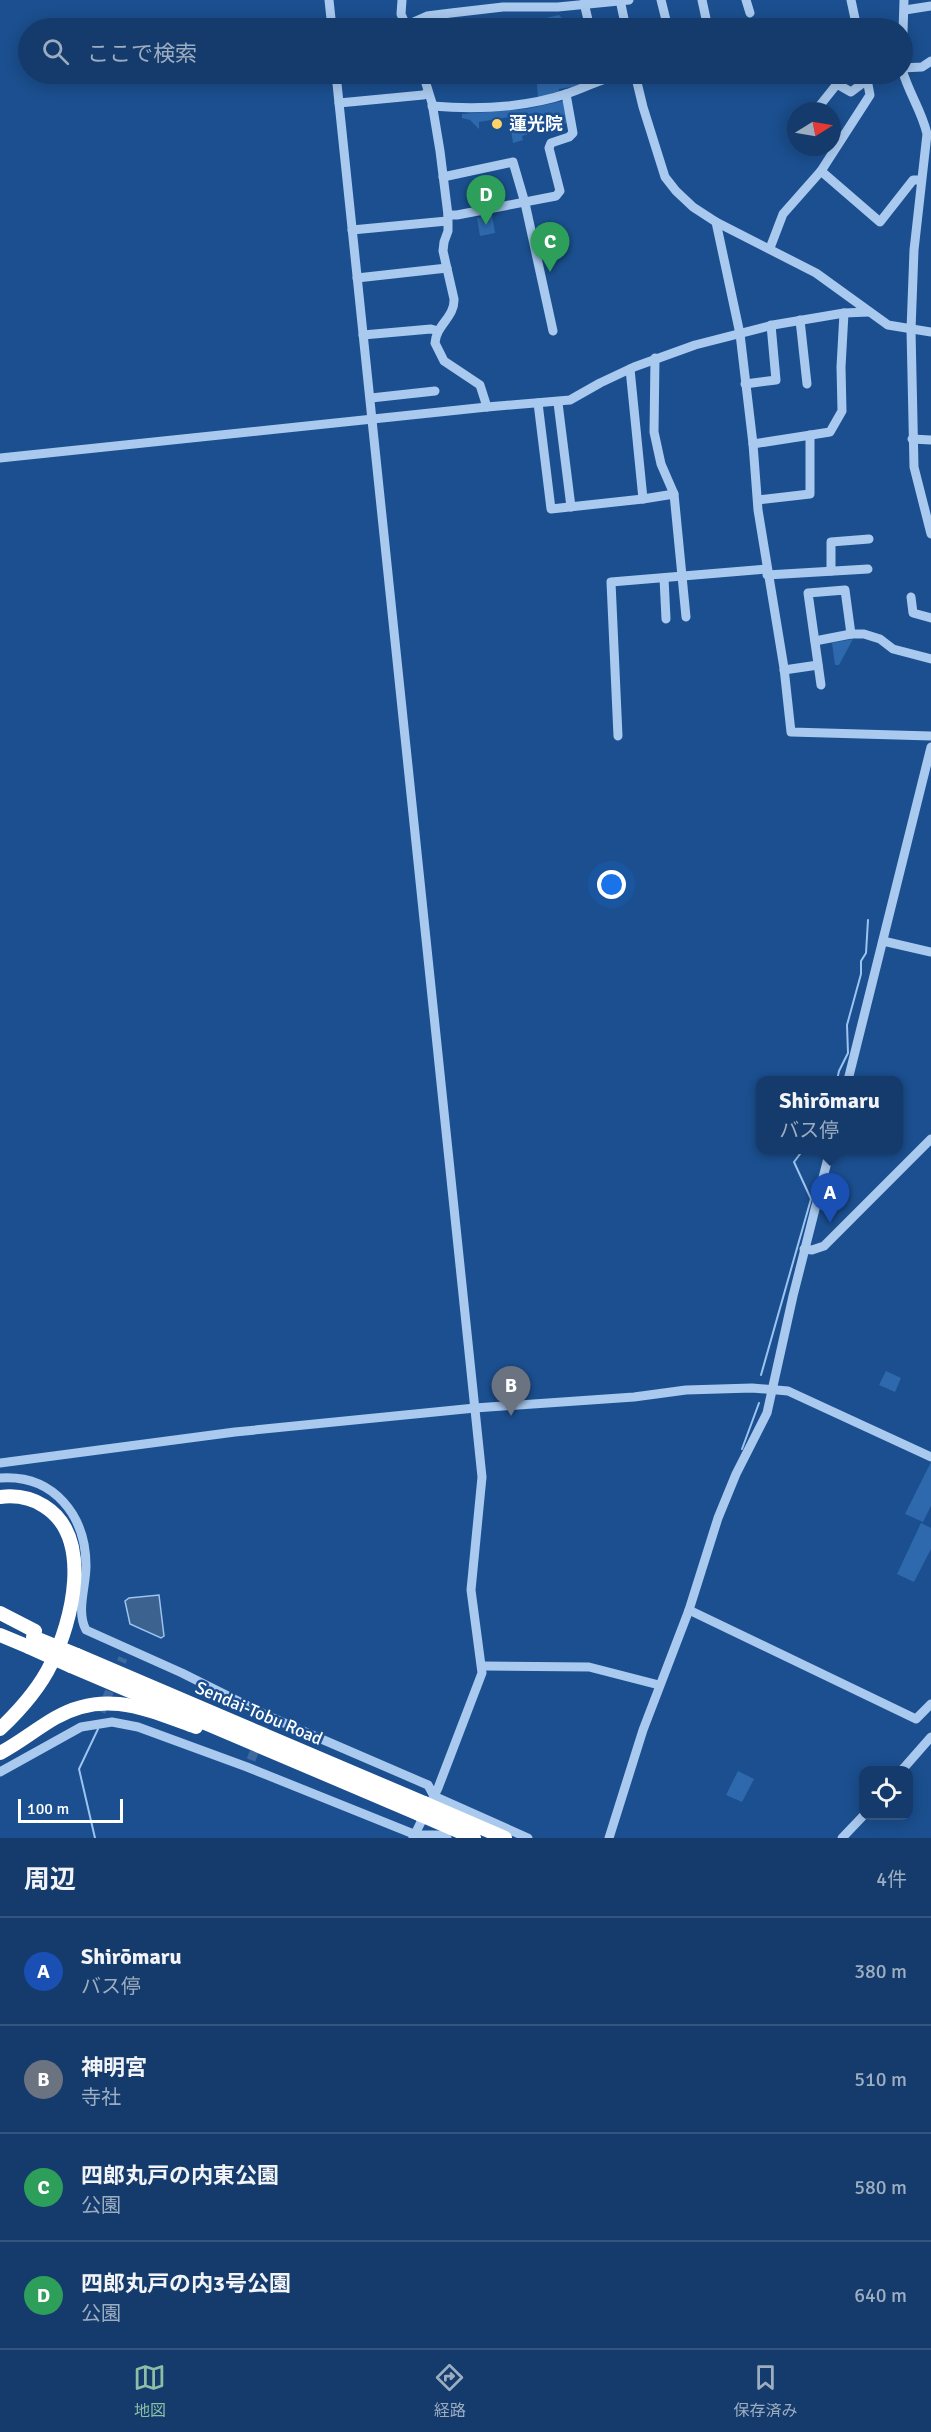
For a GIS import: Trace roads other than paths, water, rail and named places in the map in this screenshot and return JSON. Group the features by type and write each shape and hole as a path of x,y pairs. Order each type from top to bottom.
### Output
{"highway":[{"path":"0,1497 30,1499 54,1513 69,1539 74,1571 68,1617 51,1665 21,1708 0,1729"},
{"path":"0,1505 13,1504 31,1508 48,1519 60,1536 67,1568 63,1610 50,1649 27,1688 0,1719"},
{"path":"0,1613 32,1638"},
{"name":"Sendai-Tobu Road","path":"0,1622 32,1638 207,1710 504,1838"},
{"name":"Sendai-Tobu Road","path":"0,1635 32,1638"},
{"name":"Sendai-Tobu Road","path":"75,1656 328,1775 426,1805 474,1838"},
{"path":"0,1753 67,1712 101,1703 114,1703 143,1708 328,1775"}],"street":[{"path":"329,0 331,18"},
{"path":"402,0 402,18"},
{"path":"661,0 666,18"},
{"path":"702,0 706,18"},
{"path":"746,0 750,13"},
{"path":"851,0 855,18"},
{"path":"423,18 524,4 623,1 625,18"},
{"path":"584,3 588,18"},
{"path":"904,5 931,6"},
{"path":"913,67 922,67 931,61"},
{"path":"337,84 482,1477 471,1590 482,1673 414,1836"},
{"path":"426,84 443,177 448,218 448,231 443,251 454,307 438,331 435,343 444,361 480,385 487,408"},
{"path":"432,106 507,107 566,94 585,84"},
{"path":"638,84 643,107 666,177 676,191 693,207 716,222 816,273 888,325 931,332"},
{"path":"823,102 837,84 851,92 859,84"},
{"path":"770,248 783,214 821,171 870,95 868,84"},
{"path":"906,84 929,134 927,163 920,180 910,330 914,466 931,533"},
{"path":"339,103 429,93"},
{"path":"352,230 448,218 556,196 560,191 549,148 551,143 573,133 566,94"},
{"path":"443,177 513,162 525,203 553,331"},
{"path":"821,171 880,222 913,180 920,180"},
{"path":"716,222 740,334 767,572 784,670 791,732 931,736"},
{"path":"357,278 447,268"},
{"path":"0,458 373,419 558,403 570,400 655,358 695,345 800,320 844,313 869,312"},
{"path":"753,444 830,432 842,411 841,367 844,313"},
{"path":"800,320 807,384"},
{"path":"745,384 776,380 771,326"},
{"path":"363,335 431,328 438,331"},
{"path":"655,358 654,432 661,464 674,494 686,616"},
{"path":"630,369 643,499"},
{"path":"371,398 435,391"},
{"path":"538,403 551,509 674,494"},
{"path":"558,403 571,507"},
{"path":"758,501 810,494 810,435"},
{"path":"912,439 931,440"},
{"path":"831,571 831,542 869,538"},
{"path":"618,736 611,582 683,576 868,569"},
{"path":"664,578 666,619"},
{"path":"821,686 808,593 845,590 852,634"},
{"path":"911,597 913,613 931,618"},
{"path":"815,641 864,634 880,639 893,649 931,658"},
{"path":"784,670 818,664"},
{"path":"849,1076 931,747"},
{"path":"883,941 931,952"},
{"path":"804,1249 812,1251 824,1246 931,1139"},
{"path":"609,1838 659,1685 689,1610 718,1518 736,1474 767,1413 804,1249 829,1154"},
{"path":"0,1463 224,1433 475,1408 634,1397 686,1390 774,1388 788,1391 931,1457"},
{"path":"0,1478 18,1479 44,1487 55,1494 71,1512 81,1530 85,1553 85,1581 81,1609 86,1630 266,1720 428,1785 426,1805"},
{"path":"689,1610 916,1719 931,1704"},
{"path":"123,1658 126,1648"},
{"path":"482,1666 589,1666 659,1685"},
{"path":"96,1724 101,1712"},
{"path":"0,1772 81,1727 112,1722 138,1727 249,1763 414,1836 440,1835 447,1838"},
{"path":"906,1766 931,1737"},
{"path":"426,1805 528,1838"},
{"path":"842,1838 859,1820"}],"waterway":[{"path":"838,1076 848,1053 847,1025 861,974 861,961 866,953 868,920"},
{"path":"761,1375 811,1199 794,1162 800,1154"},
{"path":"742,1449 759,1403"},
{"path":"95,1838 79,1769 98,1729"}],"tunnel":[{"path":"101,1712 123,1658"},
{"path":"251,1760 264,1725"}],"place":[{"name":"蓮光院","path":"497,124"},
{"name":"四郎丸戸の内3号公園","path":"486,225"},
{"name":"四郎丸戸の内東公園","path":"550,272"},
{"name":"Shirōmaru","path":"830,1223"},
{"name":"神明宮","path":"511,1416"}]}
